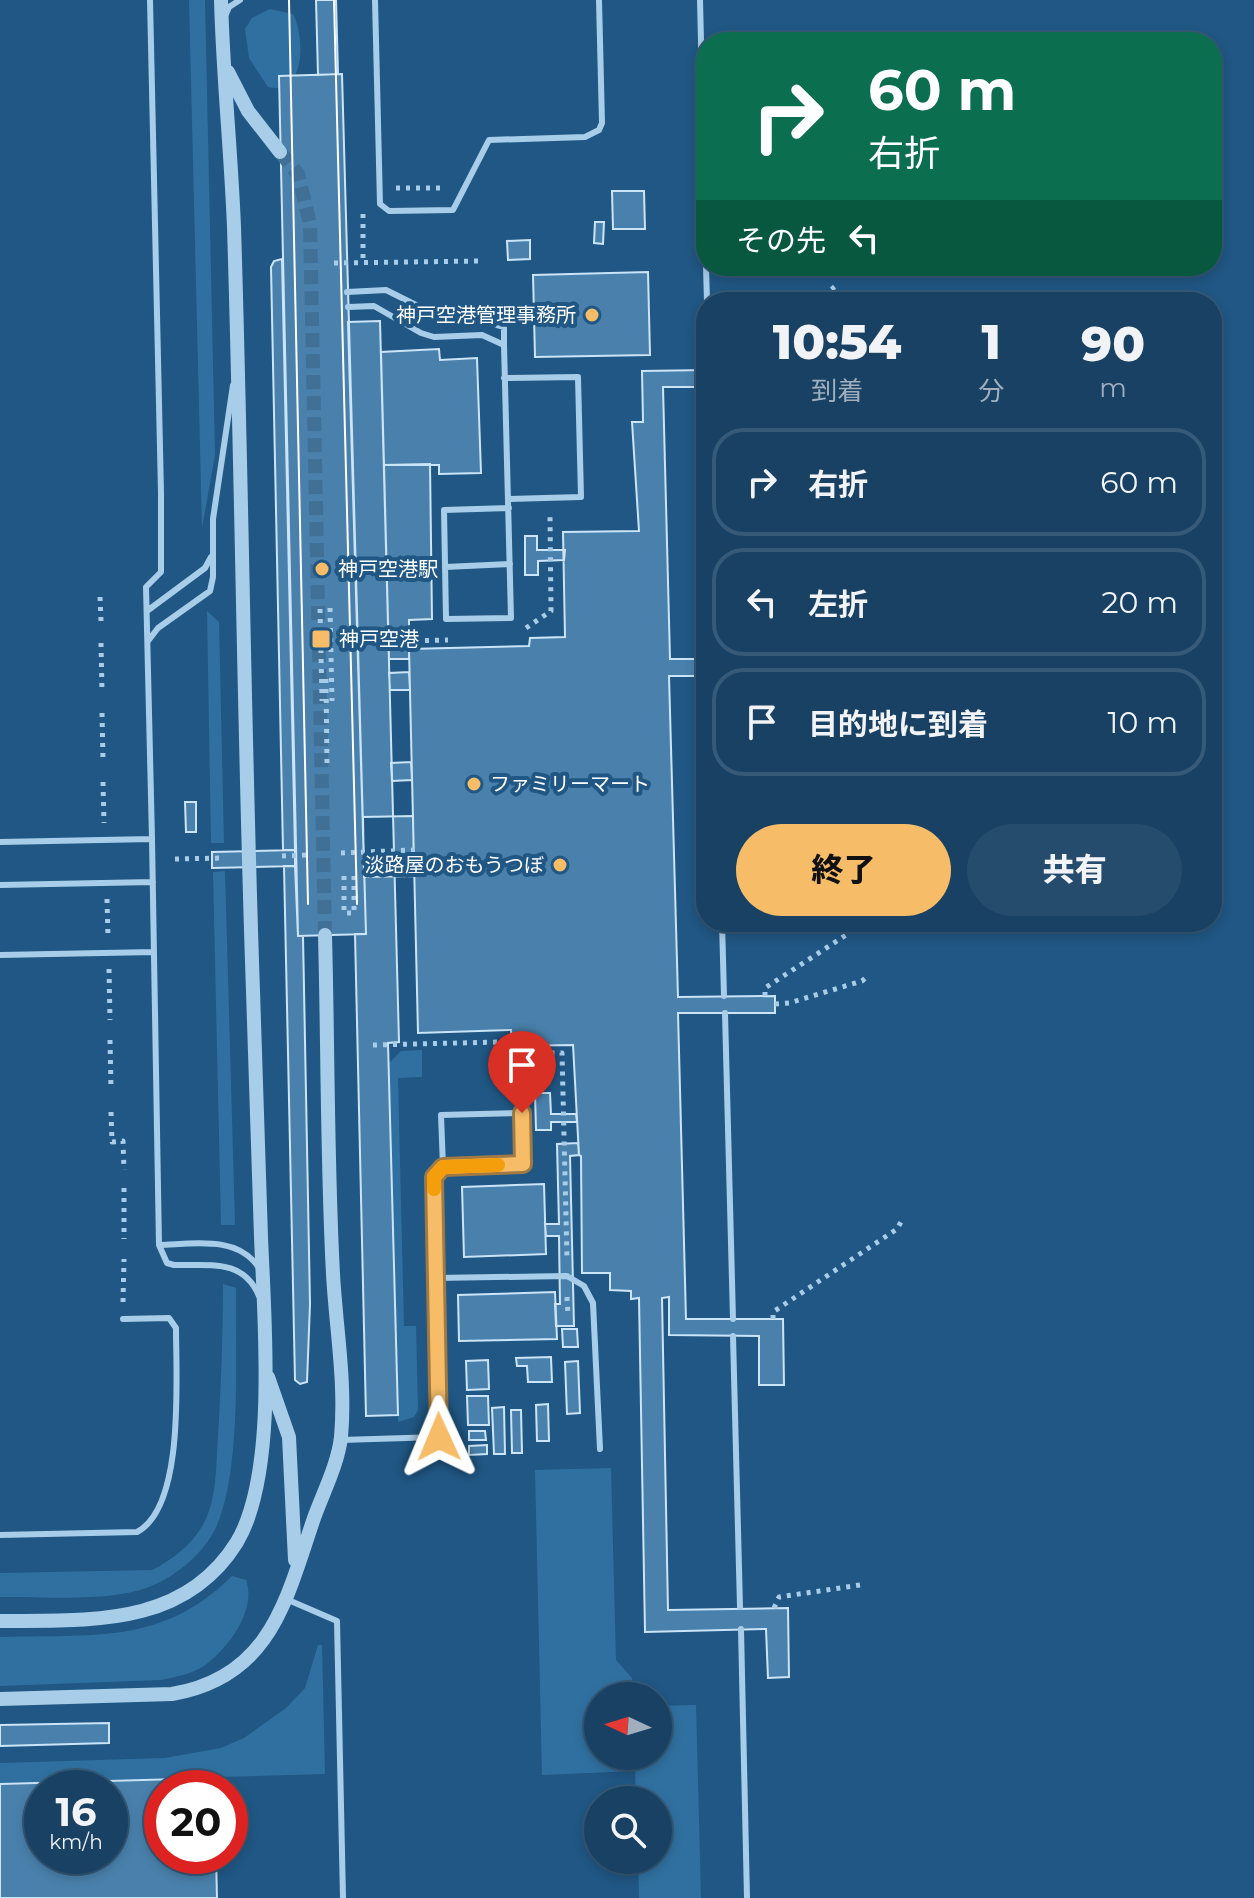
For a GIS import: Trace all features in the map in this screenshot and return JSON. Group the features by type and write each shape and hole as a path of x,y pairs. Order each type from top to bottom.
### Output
{"street":[{"path":"0,1621 117,1617 179,1598 202,1584 238,1540 250,1512 258,1475 266,1369 233,213 221,0"},
{"path":"223,61 248,111 280,152"},
{"path":"0,1699 172,1694 194,1690 217,1681 242,1665 268,1637 286,1599 341,1440 340,1336 333,1277 325,935"},
{"path":"266,1369 289,1437 295,1571"}],"lane":[{"path":"150,0 161,572 146,587 146,611 159,1245 167,1263 236,1268 255,1286 264,1306"},
{"path":"222,24 229,7 240,0"},
{"path":"375,0 380,204 384,209 453,210 489,140 585,137 599,130 602,123 599,0"},
{"path":"700,0 701,32"},
{"path":"347,292 386,290 442,318 480,320 504,327 504,378 509,499 511,618 446,619 444,510 509,508"},
{"path":"348,307 374,306 388,311 421,333 434,337 482,335 504,345"},
{"path":"147,643 158,628 210,591 213,577 213,519 236,361"},
{"path":"504,378 578,377 581,497 509,499"},
{"path":"146,611 205,568 213,554"},
{"path":"445,567 510,564"},
{"path":"0,842 152,839"},
{"path":"0,885 153,882"},
{"path":"722,932 724,996"},
{"path":"0,955 154,952"},
{"path":"725,1013 733,1319"},
{"path":"341,1440 439,1437 434,1177 443,1167 441,1115 522,1113 523,1164 443,1167"},
{"path":"159,1245 225,1244 252,1258 262,1275"},
{"path":"436,1278 567,1276 584,1286 593,1303 596,1324 600,1449"},
{"path":"0,1535 137,1532 158,1513 164,1501 172,1455 176,1328 169,1318 123,1319"},
{"path":"733,1336 740,1607"},
{"path":"286,1599 337,1621 343,1898"},
{"path":"741,1629 747,1898"}],"path":[{"path":"334,263 481,261"},
{"path":"828,292 838,284"},
{"path":"100,597 101,621"},
{"path":"330,608 332,701"},
{"path":"320,609 322,701"},
{"path":"101,643 102,692"},
{"path":"326,679 327,765"},
{"path":"102,713 103,760"},
{"path":"103,782 105,832"},
{"path":"341,853 414,850"},
{"path":"282,856 309,855"},
{"path":"175,859 225,858"},
{"path":"344,876 344,913 354,913 354,875"},
{"path":"106,894 108,942"},
{"path":"765,996 765,988 851,932"},
{"path":"109,964 110,1020"},
{"path":"775,1004 789,1003 862,981 868,976"},
{"path":"110,1040 111,1089"},
{"path":"111,1112 112,1142 123,1141 124,1170"},
{"path":"124,1188 124,1239"},
{"path":"773,1319 773,1312 897,1229 902,1220"},
{"path":"123,1319 124,1259"},
{"path":"774,1608 779,1597 860,1585"}],"shaded area":[{"path":"189,0 205,0 215,455 202,528"},
{"path":"270,9 293,14 300,36 296,74 290,83 280,88 268,87 249,58 245,29 252,18"},
{"path":"207,611 219,622 224,843 211,843"},
{"path":"225,871 235,1225 221,1225 213,872"},
{"path":"422,1050 422,1077 398,1078 404,1326 416,1326 418,1410 414,1417 398,1422 388,1064 401,1051"},
{"path":"223,1284 236,1288 234,1441 225,1501 217,1525 204,1546 174,1574 140,1590 88,1597 0,1597 0,1573 152,1570 168,1561 195,1537 209,1511 215,1480"},
{"path":"611,1468 616,1660 632,1682 584,1682 584,1770 672,1770 672,1706 696,1705 701,1898 639,1898 638,1874 672,1874 672,1786 636,1786 635,1771 542,1775 535,1470"},
{"path":"232,1576 246,1580 248,1592 244,1616 222,1650 199,1669 161,1680 0,1686 0,1637 94,1635 152,1625 179,1615 206,1599"},
{"path":"318,1645 322,1645 325,1774 248,1776 248,1770 144,1770 144,1779 128,1779 128,1770 24,1770 24,1782 0,1783 0,1763 165,1758 221,1748 244,1738 286,1708 305,1688"}],"building":[{"path":"316,0 336,0 338,74 318,75"},
{"name":"神戸空港駅","path":"342,74 366,934 298,936 279,76"},
{"path":"612,191 644,191 645,229 613,229"},
{"path":"595,222 604,222 603,244 594,243"},
{"path":"530,240 530,259 508,260 507,241"},
{"path":"282,259 295,850 283,850 271,267 274,261"},
{"name":"神戸空港管理事務所","path":"648,272 650,355 535,357 533,275"},
{"path":"380,321 399,1042 388,1043 398,1415 366,1416 355,934 366,934 348,322"},
{"path":"439,349 440,360 477,358 481,473 439,474 439,465 384,465 381,352"},
{"path":"696,370 696,387 663,387 670,659 696,659 696,676 669,676 678,997 775,996 775,1013 678,1013 686,1319 783,1319 784,1385 759,1385 759,1336 669,1335 669,1297 662,1298 668,1610 788,1608 789,1677 768,1678 766,1629 645,1632 639,1298 631,1299 631,1291 610,1290 610,1273 582,1273 581,1156 573,1045 512,1046 511,1030 418,1033 409,649 529,646 530,638 565,637 563,532 639,531 632,422 643,422 642,371"},
{"path":"430,464 432,619 409,620 409,659 389,659 384,465"},
{"path":"525,536 537,536 537,550 565,550 564,560 538,561 538,575 525,575"},
{"path":"409,672 410,690 390,690 389,673"},
{"path":"411,762 412,780 392,781 391,763"},
{"path":"185,802 196,802 196,832 186,832"},
{"path":"413,816 414,876 364,877 363,817"},
{"path":"295,850 295,866 212,868 212,852"},
{"path":"284,866 295,866 298,936 303,936 310,1304 307,1382 300,1384 295,1380"},
{"path":"535,1093 550,1093 551,1114 576,1114 577,1122 551,1122 551,1130 536,1130"},
{"path":"578,1143 579,1155 570,1156 574,1326 556,1326 555,1304 560,1304 559,1236 546,1236 545,1224 559,1224 557,1144"},
{"path":"544,1184 546,1254 464,1257 462,1187"},
{"path":"555,1292 557,1339 459,1341 458,1295"},
{"path":"562,1329 577,1329 578,1347 563,1347"},
{"path":"551,1357 552,1382 528,1382 527,1366 517,1366 516,1358"},
{"path":"488,1360 489,1389 467,1390 466,1361"},
{"path":"578,1361 580,1413 567,1414 565,1362"},
{"path":"467,1396 488,1396 489,1425 468,1425"},
{"path":"548,1404 549,1441 537,1441 536,1405"},
{"path":"504,1407 505,1454 494,1454 492,1408"},
{"path":"511,1410 521,1410 522,1453 512,1453"},
{"path":"469,1431 485,1431 486,1440 469,1440"},
{"path":"487,1445 487,1454 469,1455 469,1446"},
{"path":"109,1723 109,1743 0,1746 0,1725"},
{"path":"128,1780 144,1780 144,1874 216,1874 217,1898 0,1898 0,1784 24,1783 24,1874 128,1874"}],"tunnel":[{"path":"280,152 298,174 310,224 325,935"}],"tram line":[{"path":"289,0 308,904"},
{"path":"334,0 357,904"}],"slow traffic":[{"path":"434,1189 434,1177 443,1167 498,1165"}],"place":[{"name":"神戸空港管理事務所","path":"592,315"},
{"name":"神戸空港駅","path":"322,569"},
{"name":"神戸空港","path":"321,639"},
{"name":"ファミリーマート","path":"474,784"},
{"name":"淡路屋のおもうつぼ","path":"560,865"}],"route":[{"path":"439,1437 434,1177 443,1167 523,1164 522,1113"}]}
